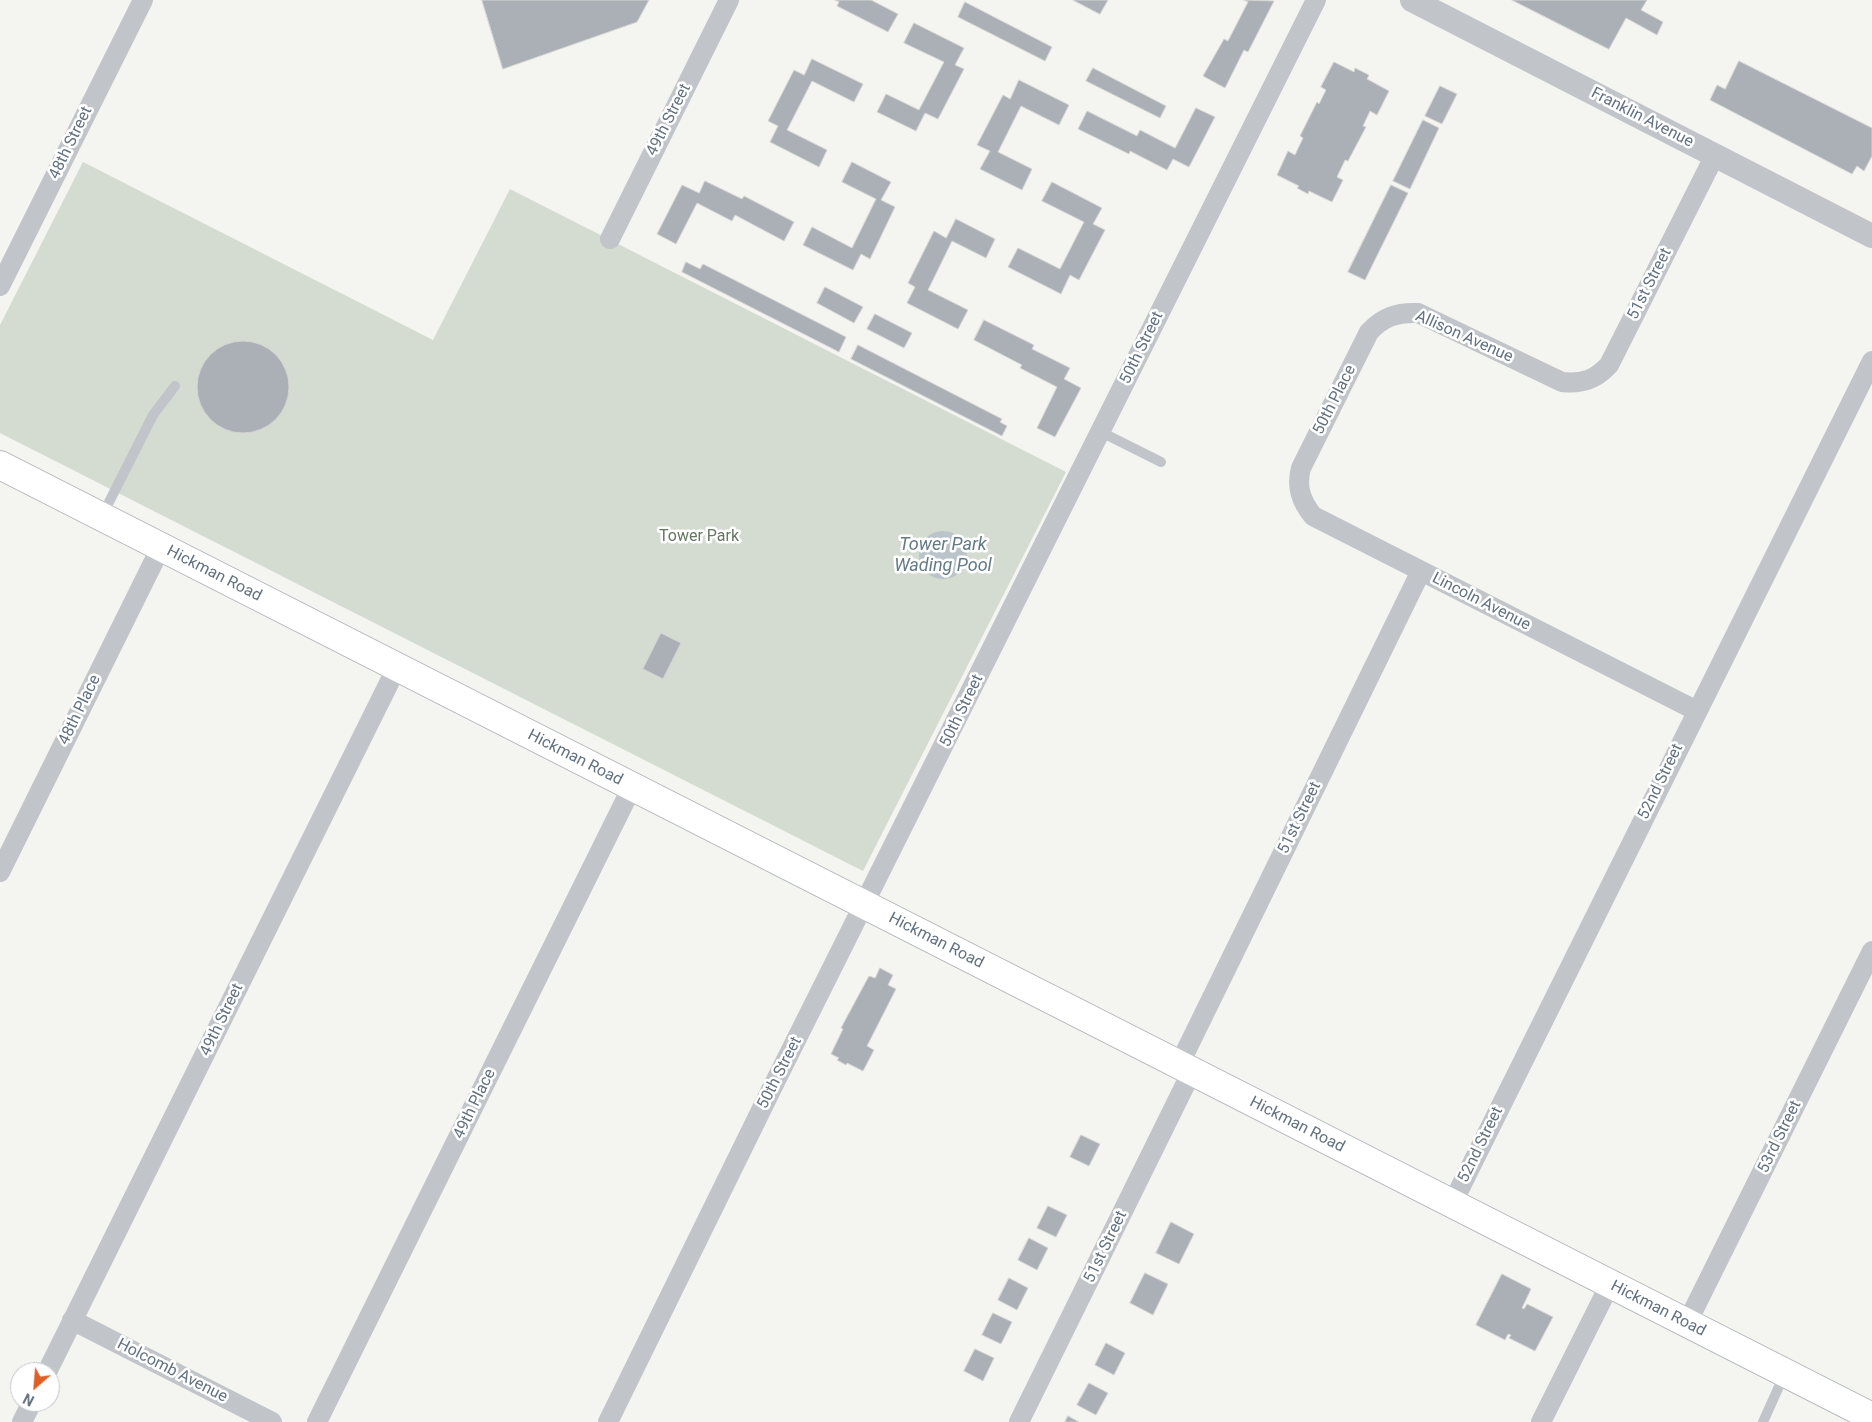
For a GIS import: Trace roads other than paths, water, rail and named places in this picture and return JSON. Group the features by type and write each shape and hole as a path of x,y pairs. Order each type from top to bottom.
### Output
{"main road":[{"name":"Hickman Road","path":"0,465 1872,1417"}],"street":[{"name":"48th Street","path":"0,286 142,0"},
{"name":"49th Street","path":"610,239 729,0"},
{"name":"50th Street","path":"608,1422 773,1086 1316,0"},
{"name":"Franklin Avenue","path":"1412,0 1872,236"},
{"name":"51st Street","path":"1562,382 1575,384 1588,381 1600,374 1608,365 1715,155"},
{"name":"Allison Avenue","path":"1369,332 1376,324 1389,316 1403,312 1418,313 1562,382"},
{"name":"50th Place","path":"1301,468 1369,332"},
{"name":"52nd Street","path":"1452,1204 1872,361"},
{"name":"Lincoln Avenue","path":"1301,468 1298,478 1299,492 1304,505 1313,516 1697,711"},
{"name":"48th Place","path":"0,872 160,547"},
{"name":"51st Street","path":"1019,1422 1421,572"},
{"name":"49th Street","path":"52,1362 397,667"},
{"name":"49th Place","path":"317,1422 632,787"},
{"name":"53rd Street","path":"1687,1323 1872,951"},
{"path":"1541,1422 1610,1284"},
{"name":"Holcomb Avenue","path":"72,1320 272,1422"}],"lane":[{"path":"102,517 153,415 175,386"},
{"path":"1101,432 1160,462"},
{"path":"1763,1422 1785,1373"}],"water":[{"name":"Tower Park Wading Pool","path":"938,531 948,531 960,538 967,550 967,560 960,572 948,579 938,579 930,575 923,568 919,560 919,550 923,542 930,535"}],"park label":[{"name":"Tower Park","path":"699,537"}]}
